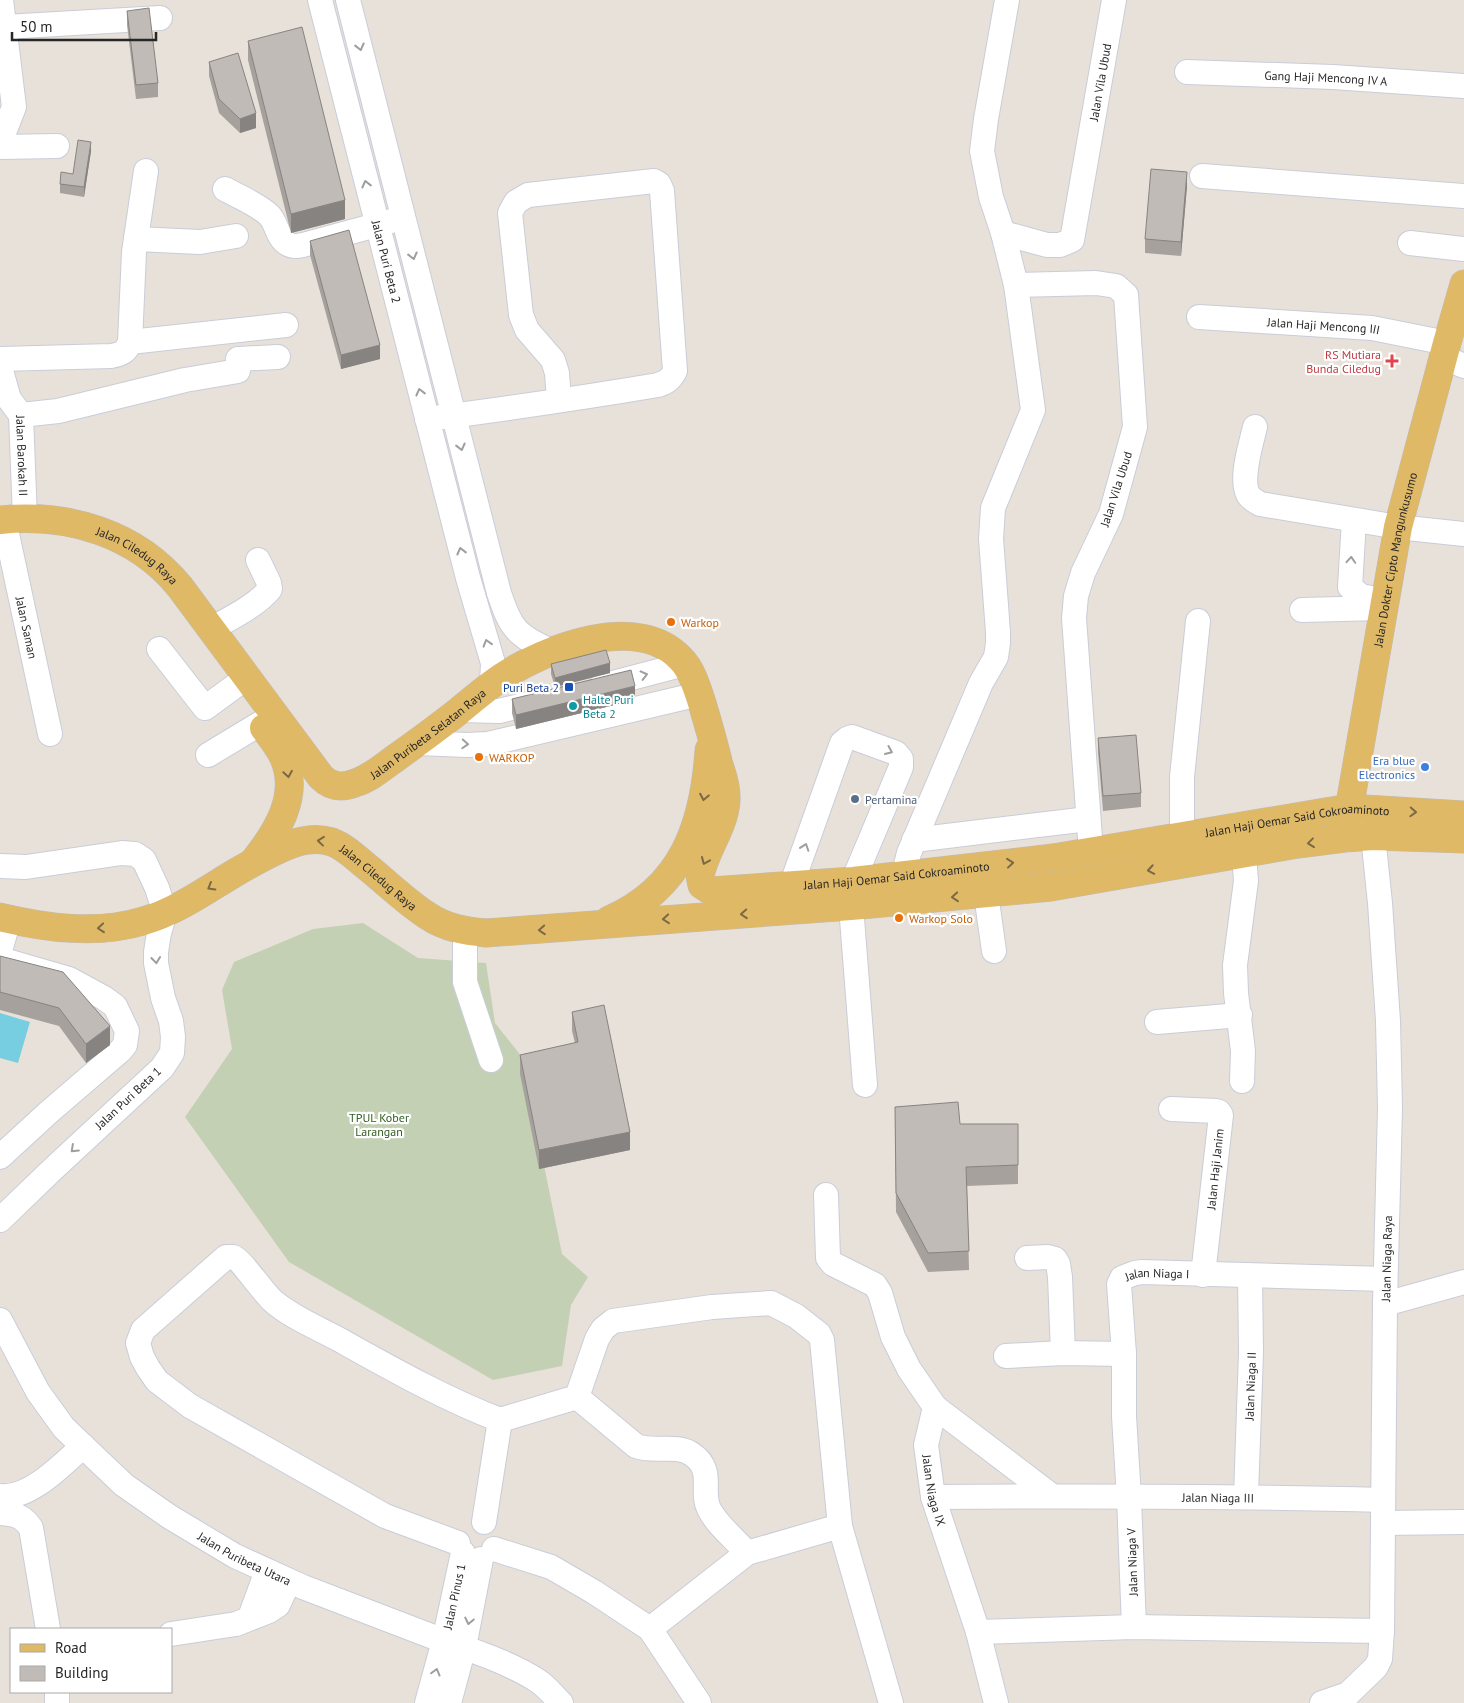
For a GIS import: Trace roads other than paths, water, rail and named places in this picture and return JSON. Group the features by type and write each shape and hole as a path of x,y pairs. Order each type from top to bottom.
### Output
{"main road":[{"name":"Jalan Dokter Cipto Mangunkusumo","path":"1345,838 1365,818 1384,604 1398,527 1451,355 1464,284"},
{"name":"Jalan Ciledug Raya","path":"10,520 62,521 101,531 139,550 157,563 174,580 326,782"},
{"path":"62,521 104,542 124,556 162,592 187,622 283,756 289,776 287,804 278,826 254,862"},
{"path":"553,652 596,639 624,636 648,640 677,657 699,694 726,788 727,800 720,827 700,879 705,888 712,891 716,904"},
{"name":"Jalan Puribeta Selatan Raya","path":"326,782 340,786 361,781 417,743 476,696 517,668 553,652"},
{"path":"591,926 621,915 647,898 670,875 682,859 692,838 703,801 707,780 710,731"},
{"name":"Jalan Haji Oemar Said Cokroaminoto","path":"852,894 904,875 1053,858 1182,837 1365,818 1464,815"},
{"name":"Jalan Haji Oemar Said Cokroaminoto","path":"1365,818 1464,839"},
{"name":"Jalan Haji Oemar Said Cokroaminoto","path":"781,899 852,894 897,902 1052,887 1244,855 1298,844 1345,838"},
{"name":"Jalan Ciledug Raya","path":"4,918 54,927 89,929 144,921 165,913 254,862 301,841 326,840 346,850 428,916 457,930 486,933 591,926 716,904 781,899"}],"street":[{"path":"0,138 14,107 2,0"},
{"name":"Jalan Puri Beta 2","path":"320,0 454,524 493,663 476,696"},
{"path":"348,0 498,593 515,628 529,640 553,652"},
{"path":"897,902 909,852 981,683 996,657 998,632 991,539 993,508 1033,410 1016,285 1003,233 991,197 982,151 1007,0"},
{"name":"Jalan Vila Ubud","path":"1003,233 1047,245 1060,245 1072,240 1114,0"},
{"path":"5,28 156,12"},
{"name":"Gang Haji Mencong IV A","path":"1187,72 1333,77 1464,86"},
{"path":"0,147 57,146"},
{"path":"0,359 111,356 122,354 128,349 136,238 146,171"},
{"path":"1202,176 1464,196"},
{"path":"427,419 658,386 667,382 672,377 674,370 662,191 659,184 654,181 528,195 516,202 510,213 521,314 527,330 553,360 557,373 559,400"},
{"path":"225,189 266,213 276,224 280,237 286,244 294,246 403,217"},
{"path":"136,238 200,242 236,236"},
{"path":"1410,243 1464,249"},
{"name":"Jalan Vila Ubud","path":"1016,285 1096,283 1116,286 1126,295 1135,427 1111,514 1083,573 1076,596 1074,618 1091,852"},
{"path":"398,307 424,300"},
{"name":"Jalan Haji Mencong III","path":"1199,317 1372,328 1451,355"},
{"path":"130,342 286,325"},
{"path":"21,414 58,411 185,380 238,371 238,359 278,357"},
{"name":"Jalan Barokah II","path":"0,367 9,399 21,414 10,520"},
{"path":"1255,428 1249,449 1244,484 1249,496 1260,504 1398,527 1464,534"},
{"path":"454,524 478,514"},
{"name":"Jalan Saman","path":"10,520 50,734"},
{"path":"1354,520 1350,587 1360,596 1384,604"},
{"path":"211,629 265,595 270,589 258,560"},
{"path":"475,602 498,593"},
{"path":"1302,610 1384,604"},
{"path":"1182,837 1182,777 1198,621"},
{"path":"476,696 532,672 613,650 641,645 677,657"},
{"path":"159,649 205,708 234,686"},
{"path":"476,696 499,711 572,693 677,657"},
{"path":"417,743 488,744 699,694"},
{"path":"218,745 261,723"},
{"path":"781,899 842,743 852,737 896,753 901,759 901,767 852,894 865,1085"},
{"name":"Jalan Niaga Raya","path":"1350,1699 1376,1667 1380,1659 1382,1631 1384,1304 1390,1108 1388,1021 1380,903 1365,818"},
{"path":"914,840 1088,819"},
{"path":"0,866 26,867 122,853 135,854 144,860 157,888 165,913"},
{"path":"1242,1081 1244,1051 1236,993 1235,965 1246,881 1244,855"},
{"path":"986,894 994,951"},
{"name":"Jalan Puri Beta 1","path":"2,1212 162,1068 172,1053 171,1021 163,998 156,952 158,933 165,913"},
{"path":"0,951 4,918"},
{"path":"465,930 465,982 491,1060"},
{"path":"0,959 69,979 104,998 115,1006 127,1031 125,1045 120,1051 0,1157"},
{"path":"1157,1022 1240,1015"},
{"name":"Jalan Haji Janim","path":"1171,1109 1216,1111 1221,1116 1203,1274"},
{"path":"826,1194 828,1258 833,1264 875,1285 880,1293 893,1337 909,1369 935,1407 1052,1496"},
{"path":"577,1397 500,1420 478,1411 384,1364 274,1302 259,1287 239,1260 233,1256 226,1257 143,1330 138,1343 140,1351 157,1381 190,1406 385,1516 474,1551 552,1567 594,1592 650,1629 699,1703"},
{"path":"1027,1258 1055,1258 1058,1264 1063,1353"},
{"name":"Jalan Niaga I","path":"1130,1498 1124,1416 1124,1354 1119,1284 1122,1278 1142,1272 1385,1279"},
{"name":"Jalan Niaga II","path":"1246,1496 1251,1352 1250,1276"},
{"path":"1384,1304 1464,1282"},
{"path":"577,1397 597,1338 603,1329 613,1321 712,1307 771,1303 796,1316 819,1334 822,1340 840,1526 891,1703"},
{"name":"Jalan Puribeta Utara","path":"0,1320 38,1392 64,1428 124,1484 170,1517 235,1556 267,1571 516,1670 538,1681 560,1703"},
{"path":"1006,1356 1063,1353 1124,1354"},
{"path":"577,1397 636,1446 644,1449 678,1449 693,1455 704,1467 707,1477 707,1506 713,1516 747,1553"},
{"name":"Jalan Niaga IX","path":"935,1407 926,1445 933,1497 978,1632 996,1703"},
{"path":"484,1522 500,1420"},
{"path":"9,1504 83,1446"},
{"path":"9,1504 35,1470 83,1446"},
{"name":"Jalan Niaga III","path":"933,1497 1052,1496 1130,1498 1246,1496 1464,1522"},
{"name":"Jalan Niaga V","path":"1130,1498 1134,1627"},
{"path":"9,1504 25,1518 31,1528 48,1628"},
{"path":"477,1520 490,1525 494,1530 496,1543 474,1551 458,1536 465,1525 477,1520"},
{"path":"650,1629 747,1553 840,1526"},
{"name":"Jalan Pinus 1","path":"454,1644 474,1551"},
{"path":"250,1617 267,1571"},
{"path":"172,1634 236,1624 269,1610 278,1605 289,1580"},
{"path":"978,1632 1134,1627 1382,1631"},
{"path":"428,1703 454,1644"},
{"path":"449,1703 454,1644"},
{"path":"1322,1703 1350,1699"}],"water":[{"path":"0,1013 30,1022 18,1063 0,1058"}],"place":[{"name":"RS Mutiara Bunda Ciledug","path":"1392,361"},
{"name":"Warkop","path":"671,622"},
{"name":"Puri Beta 2","path":"569,687"},
{"name":"Halte Puri Beta 2","path":"573,706"},
{"name":"WARKOP","path":"479,757"},
{"name":"Era blue Electronics","path":"1425,767"},
{"name":"Pertamina","path":"855,799"},
{"name":"Warkop Solo","path":"899,918"}],"park label":[{"name":"TPUL Kober Larangan","path":"379,1124"}]}
